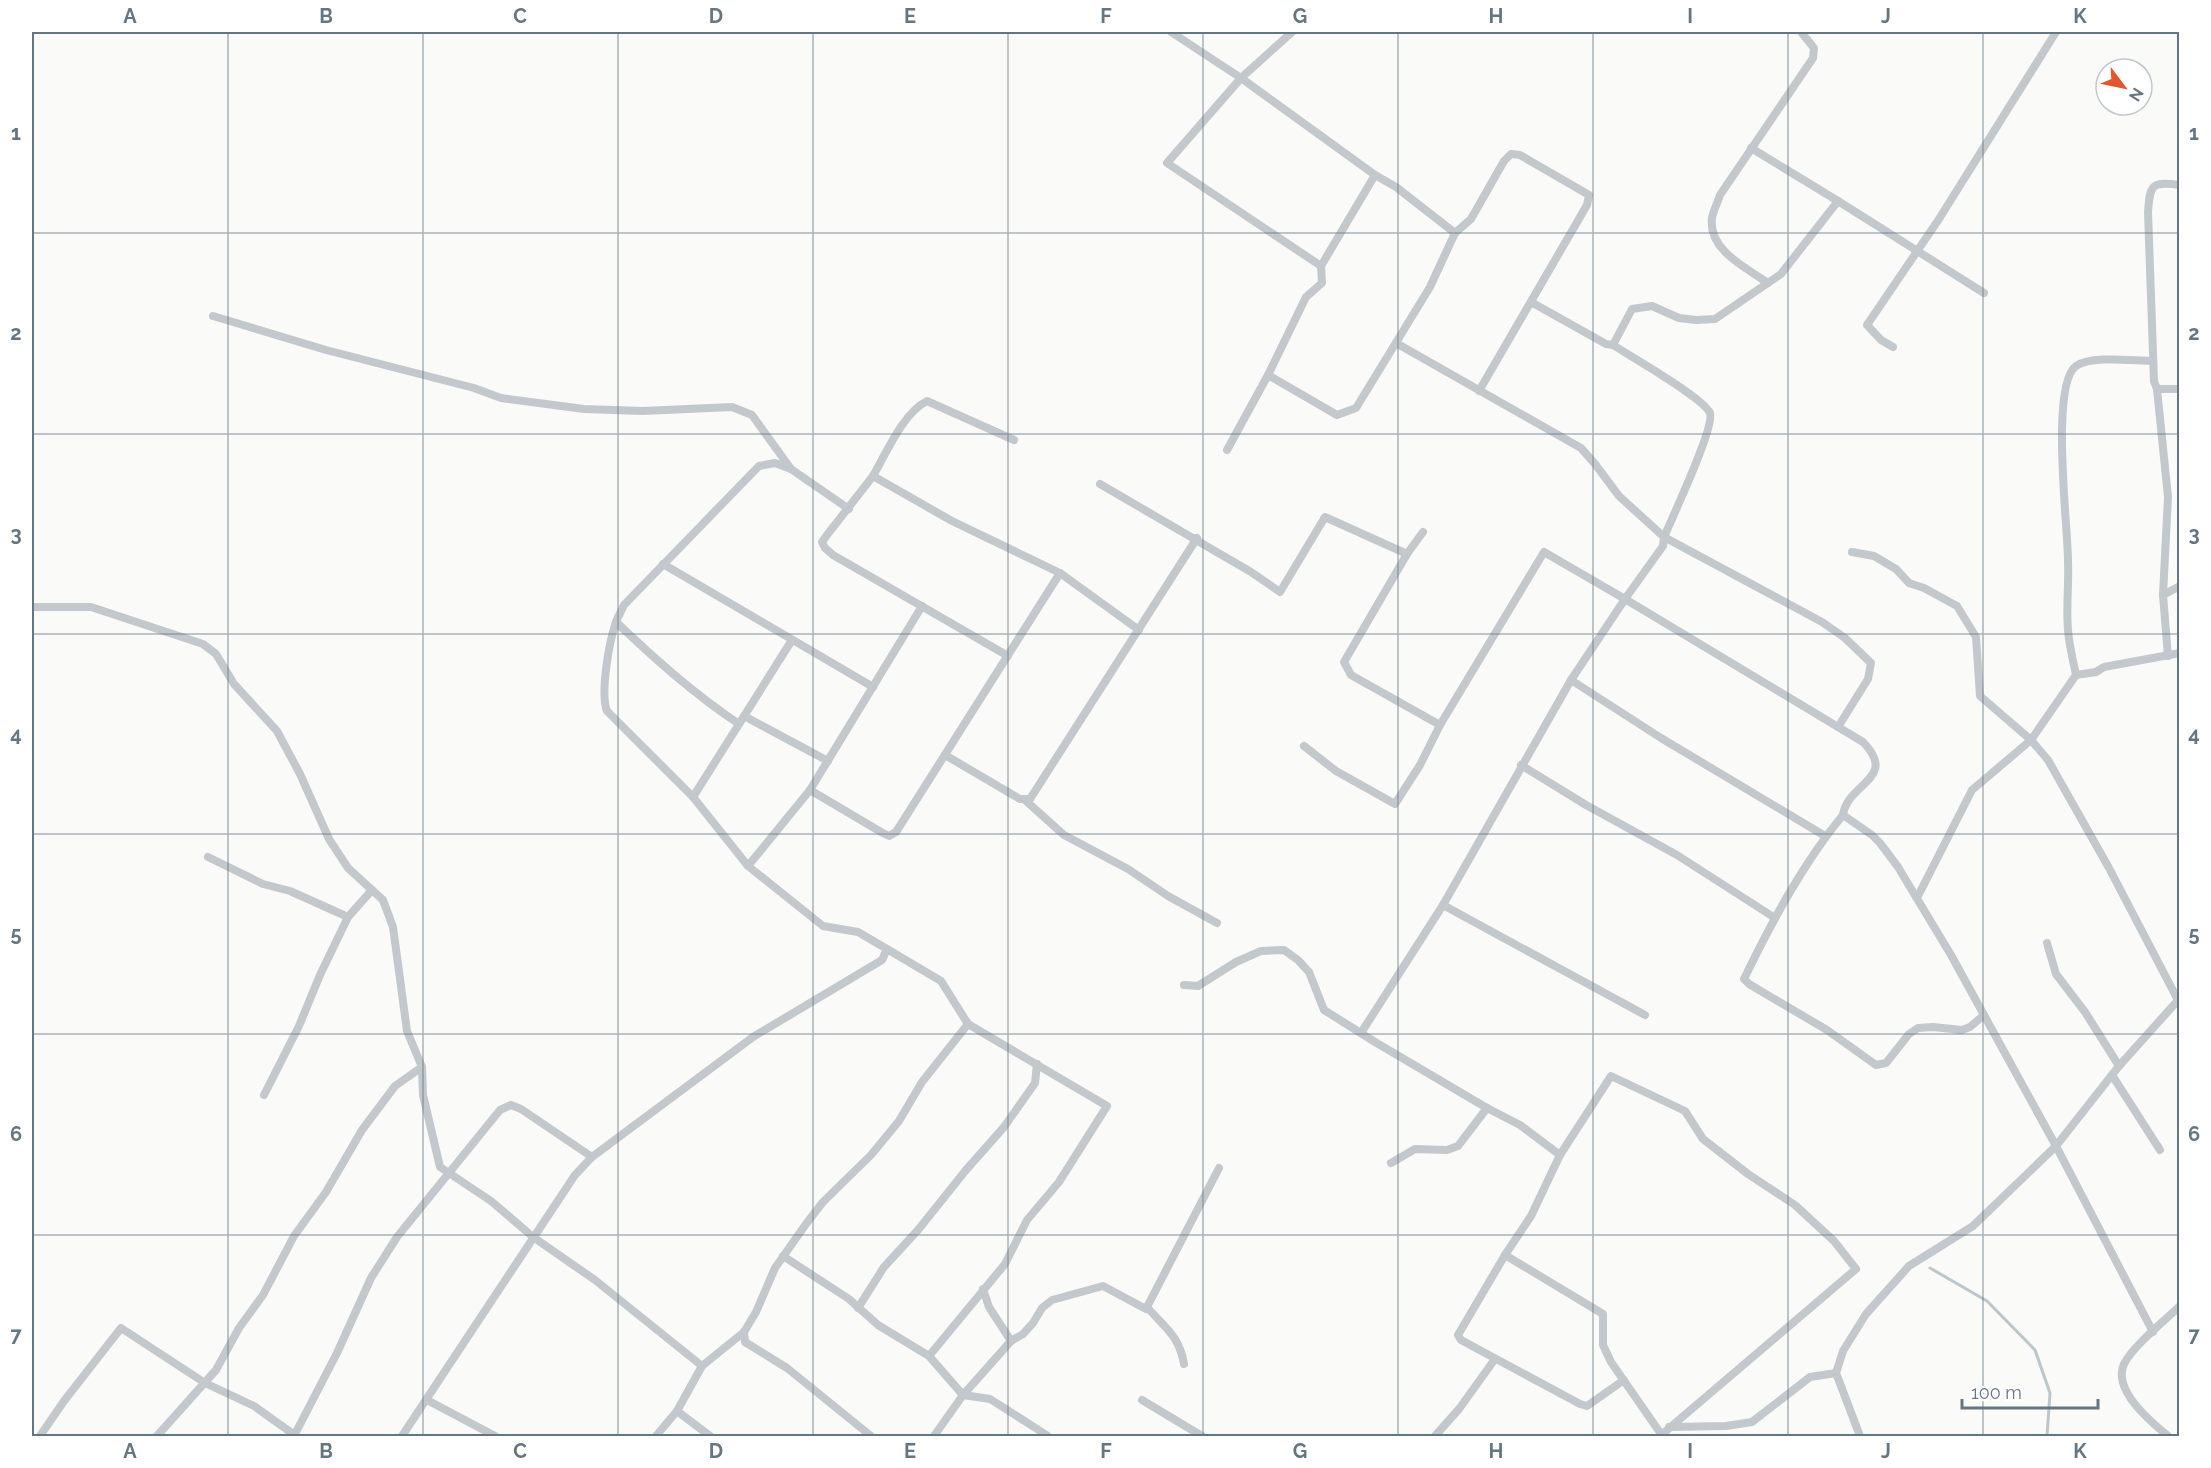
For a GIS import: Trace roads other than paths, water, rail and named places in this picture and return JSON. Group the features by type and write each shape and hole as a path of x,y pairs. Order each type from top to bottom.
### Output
{"street":[{"path":"1170,32 1241,78 1375,174 1396,186 1455,233"},
{"path":"1292,32 1241,78 1167,163 1321,266"},
{"path":"1768,283 1725,253 1713,237 1712,218 1720,195 1813,58 1814,48 1801,32"},
{"path":"1893,347 1881,340 1867,325 1917,252 2056,32"},
{"path":"1751,148 1984,293"},
{"path":"1268,375 1337,415 1356,408 1430,287 1455,233 1471,219 1504,161 1511,154 1520,155 1589,195 1587,205 1479,391"},
{"path":"1227,450 1268,375 1306,297 1322,282 1321,266 1375,174"},
{"path":"2168,656 2163,595 2168,497 2157,389 2154,381 2148,212 2150,190 2156,184 2163,182 2180,185"},
{"path":"1613,345 1632,309 1652,306 1679,318 1696,321 1714,319 1781,274 1838,201"},
{"path":"1361,1033 1443,904 1571,680 1625,598 1663,546 1664,537 1706,438 1711,417 1709,411 1694,397 1613,345 1606,344 1531,302"},
{"path":"213,316 326,350 474,388 501,398 584,409 643,411 732,407 752,416 791,469"},
{"path":"1396,343 1581,448 1619,496 1664,537 1822,622 1845,638 1871,663 1868,679 1838,727"},
{"path":"1917,898 1972,789 2031,740 2076,675 2068,630 2068,560 2062,446 2064,400 2070,374 2075,366 2089,360 2153,361"},
{"path":"2157,389 2180,389"},
{"path":"1008,656 833,555 822,543 873,476 916,406 927,401 1014,440"},
{"path":"849,509 791,469 775,463 759,466 624,605 616,622 605,678 604,702 607,711 693,797 748,866 823,926 858,932 941,981 968,1024 1107,1106 1059,1182 1027,1220 1005,1264 928,1356"},
{"path":"873,476 952,521 1060,573 1139,630"},
{"path":"1100,484 1196,539 1280,592 1325,517 1407,554"},
{"path":"1423,532 1407,554 1344,662 1351,675 1440,725"},
{"path":"1025,800 1033,796 1196,539"},
{"path":"1304,746 1336,771 1395,804 1544,552 1625,598 1863,742 1872,751 1876,761 1874,771 1866,784 1847,802 1843,815 1825,836 1776,918 1744,979 1827,1030 1876,1065 1886,1063 1909,1034 1918,1028 1962,1030 1970,1027 1984,1015"},
{"path":"1852,552 1874,556 1896,569 1909,583 1924,588 1957,606 1976,638 1980,696 2031,740 2048,760 2179,1001 2119,1066 2056,1146 1973,1227 1909,1266 1866,1314 1843,1351 1836,1373 1860,1437"},
{"path":"663,564 873,687"},
{"path":"810,790 890,836 896,832 1060,573"},
{"path":"2163,595 2180,586"},
{"path":"748,866 810,790 922,606"},
{"path":"32,608 91,607 203,644 216,654 234,684 277,731 300,774 329,839 348,868 383,900 393,927 407,1031 422,1066 423,1095 440,1167 490,1201 533,1237 595,1280 702,1366"},
{"path":"616,622 705,702 739,724"},
{"path":"693,797 792,640"},
{"path":"2076,675 2096,672 2104,667 2180,653"},
{"path":"1571,680 1661,738 1825,836"},
{"path":"744,716 828,761"},
{"path":"945,755 1025,800 1064,835 1128,869 1168,896 1216,923"},
{"path":"1521,765 1586,806 1677,855 1776,918"},
{"path":"1843,815 1872,835 1898,867 1917,898 2056,1146 2153,1332"},
{"path":"208,857 263,884 290,891 348,917"},
{"path":"264,1095 299,1026 348,917 372,890"},
{"path":"1443,904 1645,1015"},
{"path":"2047,943 2056,974 2085,1012 2119,1066"},
{"path":"402,1437 575,1174 592,1157 753,1037 882,960 887,949"},
{"path":"1184,986 1198,986 1236,962 1261,951 1284,950 1309,972 1324,1010 1487,1108 1520,1125 1560,1155"},
{"path":"656,1437 677,1411 702,1366 744,1332 783,1256 824,1202 871,1155 899,1121 922,1082 968,1024"},
{"path":"858,1308 884,1267 1004,1127 1035,1083 1036,1064"},
{"path":"157,1437 216,1370 238,1328 263,1295 294,1236 326,1192 362,1130 395,1086 422,1066"},
{"path":"2112,1075 2160,1150"},
{"path":"1505,1255 1603,1314 1603,1345 1611,1362 1624,1380 1660,1435 1856,1269 1834,1241 1796,1205 1748,1174 1703,1138 1684,1111 1611,1076 1560,1155 1532,1216 1505,1255 1458,1335 1461,1340 1494,1359 1587,1406 1624,1380"},
{"path":"40,1437 64,1401 121,1328 205,1383 254,1406 295,1436 337,1353 371,1278 397,1237 500,1110 511,1104 521,1109 592,1157"},
{"path":"1391,1162 1415,1149 1447,1150 1458,1146 1487,1108"},
{"path":"1147,1307 1219,1168"},
{"path":"783,1256 849,1299 878,1325 928,1356 963,1395 990,1399 1048,1437"},
{"path":"934,1437 963,1395 1011,1341 1023,1334 1033,1323 1042,1308 1052,1300 1079,1291 1102,1286 1146,1309 1147,1307 1176,1337 1181,1347 1184,1364"},
{"path":"983,1289 989,1307 1011,1341"},
{"path":"2168,1437 2143,1415 2124,1386 2122,1375 2124,1364 2137,1347 2180,1306"},
{"path":"744,1332 745,1342 787,1368 871,1437"},
{"path":"1435,1437 1459,1409 1494,1359"},
{"path":"1669,1427 1726,1426 1752,1422 1810,1377 1836,1373"},
{"path":"427,1400 495,1437"},
{"path":"1142,1400 1202,1437"},
{"path":"677,1411 710,1437"}],"waterway":[{"path":"1930,1268 1987,1301 2035,1350 2050,1393 2047,1436"}]}
